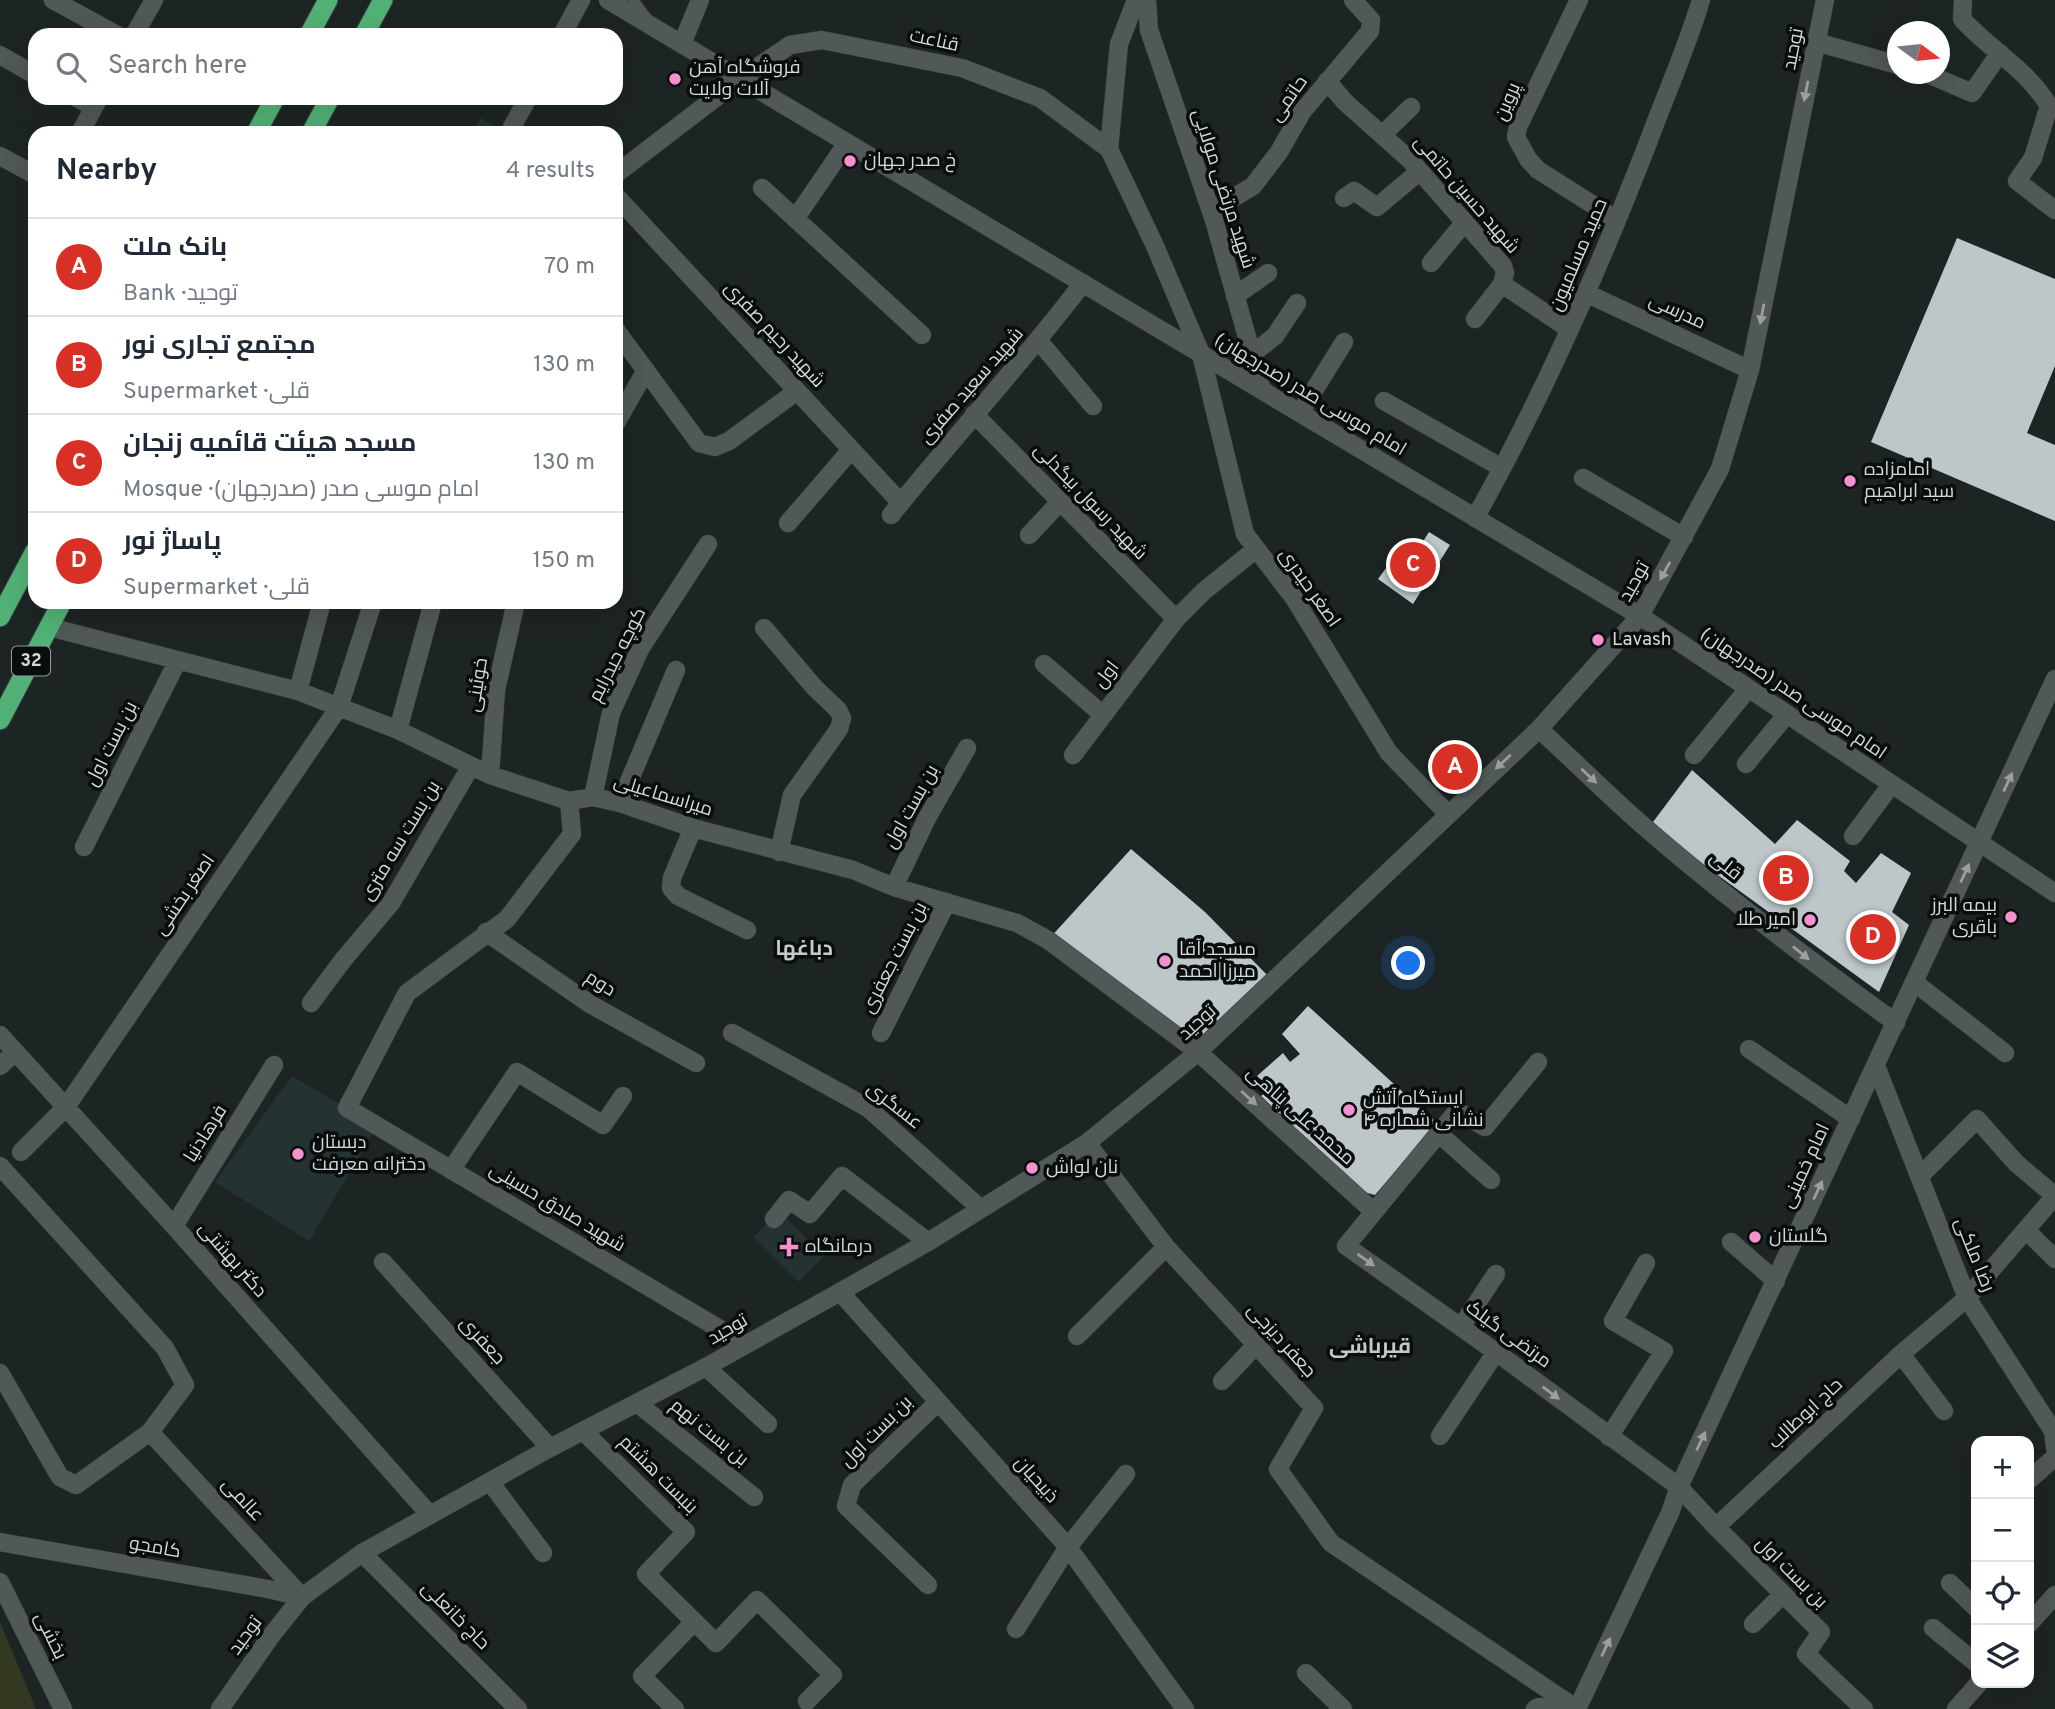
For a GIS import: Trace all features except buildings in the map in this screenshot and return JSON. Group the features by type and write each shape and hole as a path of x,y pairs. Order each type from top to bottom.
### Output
{"highway":[{"path":"313,28 328,0"},
{"path":"368,28 383,0"},
{"path":"260,126 271,105"},
{"path":"314,126 326,105"},
{"path":"0,617 5,594 28,561"},
{"name":"32","path":"0,720 58,609"}],"street":[{"path":"54,0 104,28"},
{"path":"138,28 154,0"},
{"path":"566,28 581,0"},
{"name":"(صدرجهان) امام موسی صدر","path":"608,0 1640,616 2055,893"},
{"path":"682,44 700,0"},
{"path":"1109,149 1119,44 1136,0"},
{"name":"شهید مرتضی مولایی","path":"1147,0 1149,30 1211,211 1262,390"},
{"name":"حاتمی","path":"1211,211 1253,186 1279,152 1302,112 1370,31 1371,20 1353,0"},
{"name":"پروین","path":"1579,0 1518,127 1516,137 1528,159 1538,170 1617,220"},
{"name":"حمید مسلمیون","path":"1475,517 1502,468 1586,293 1617,220 1701,0"},
{"name":"توحید","path":"220,1709 302,1597 362,1553 550,1447 706,1367 840,1292 928,1242 1087,1143 1198,1052 1539,729 1640,616 1720,469 1751,370 1825,0"},
{"path":"1963,0 1962,19 1977,36 2036,86 2049,106 2033,158 2017,181 2055,210"},
{"name":"قناعت","path":"623,168 740,79 790,45 822,40 962,68 1040,98 1109,149"},
{"path":"1816,42 1887,62"},
{"path":"1950,84 1972,93 2000,53"},
{"path":"0,55 28,71"},
{"name":"شهید حسین حاتمی","path":"1327,81 1345,102 1420,171 1503,266 1505,273 1502,284 1569,329"},
{"path":"84,126 94,105"},
{"path":"513,126 524,105"},
{"path":"1382,135 1411,107"},
{"path":"795,219 847,143"},
{"name":"اصغر حیدری","path":"1109,149 1155,246 1201,354 1245,534 1294,598 1390,753 1448,814"},
{"path":"0,156 28,171"},
{"path":"1344,198 1354,191 1374,206 1381,206 1420,171"},
{"path":"762,188 922,335"},
{"name":"شهید رحیم صفری","path":"623,204 852,450 896,509"},
{"path":"1431,263 1464,223"},
{"path":"1236,296 1268,273"},
{"name":"شهید سعید صفری","path":"896,509 974,414 1039,341 1083,283"},
{"path":"1475,319 1502,284"},
{"name":"مدرسی","path":"1586,293 1751,370"},
{"path":"1252,354 1275,335 1297,303"},
{"path":"623,339 699,443 715,447 729,441 797,391"},
{"path":"1039,341 1093,406"},
{"path":"1300,413 1344,342"},
{"path":"623,411 646,370"},
{"path":"1384,401 1502,468"},
{"name":"شهید رسول بیگدلی","path":"974,414 1175,619"},
{"path":"788,523 852,450"},
{"path":"1583,478 1684,537"},
{"path":"1030,535 1060,502"},
{"name":"کوچه حیدرایم","path":"593,797 611,713 635,660 708,544"},
{"name":"اول","path":"1073,755 1175,619 1255,549"},
{"path":"298,691 320,609"},
{"name":"اصغر بخشی","path":"21,1152 66,1107 339,707 371,609"},
{"path":"398,730 431,609"},
{"name":"خوئینی","path":"490,775 496,690 514,609"},
{"name":"میراسماعیلی","path":"49,627 298,691 398,730 490,775 569,801 593,797 620,803 693,828 853,870 894,887 1017,923 1048,940 1198,1052"},
{"path":"764,628 814,687 838,710 842,718 839,729 792,795 779,852"},
{"name":"بن بست اول","path":"84,848 178,660"},
{"path":"1044,664 1103,715"},
{"path":"620,803 676,670"},
{"name":"امام خمینی","path":"1576,1709 1670,1513 1679,1488 2055,679"},
{"path":"1694,755 1748,689"},
{"path":"1746,764 1787,715"},
{"name":"قلی","path":"1539,729 1658,839 1821,969 1896,1023"},
{"name":"بن بست اول","path":"894,887 927,818 967,748"},
{"name":"بن بست سه متری","path":"312,1003 343,960 391,903 471,766"},
{"path":"1853,835 1891,785"},
{"path":"486,932 507,919 572,834 569,801"},
{"path":"693,828 672,878 671,888 678,897 747,930"},
{"name":"بن بست جعفری","path":"881,1033 947,902"},
{"name":"دوم","path":"486,932 590,1004 696,1063"},
{"name":"شهید صادق حسینی","path":"486,932 407,993 347,1108 746,1344"},
{"path":"1914,982 2005,1053"},
{"name":"عسگری","path":"732,1033 868,1108 981,1209"},
{"name":"دکتر بهشتی","path":"0,1035 174,1226 430,1515"},
{"path":"1749,1049 1851,1119"},
{"path":"0,1066 15,1052"},
{"name":"محمد علی پناهی","path":"1198,1052 1373,1211"},
{"path":"1373,1211 1457,1111 1485,1127 1538,1062"},
{"name":"فرهادنیا","path":"174,1226 274,1065"},
{"name":"رضا ملکی","path":"1876,1066 1967,1298 2053,1431 2055,1448"},
{"path":"451,1170 517,1072 603,1125 623,1096"},
{"path":"1920,1176 1977,1119 2016,1163 2055,1196"},
{"path":"1438,1133 1491,1180"},
{"name":"جعفر دیزجی","path":"1087,1143 1166,1247 1314,1408 1278,1469 1331,1543 1576,1709"},
{"path":"0,1167 165,1348 185,1385 150,1432 76,1485 60,1477 0,1373"},
{"path":"774,1219 789,1200 810,1214 842,1176 928,1242"},
{"name":"حاج ابوطالب","path":"1716,1527 1901,1354 1967,1298 2055,1196"},
{"name":"مرتضی گیلک","path":"1373,1211 1346,1246 1496,1352 1679,1488"},
{"path":"2026,1230 2055,1259"},
{"path":"1731,1242 1776,1280"},
{"path":"1077,1336 1166,1247"},
{"name":"جعفری","path":"383,1262 550,1447"},
{"path":"1609,1437 1664,1351 1613,1321 1646,1263"},
{"path":"1461,1327 1496,1274"},
{"name":"ذبیحیان","path":"840,1292 1068,1547 1185,1709"},
{"path":"1222,1381 1256,1345"},
{"path":"1440,1436 1496,1352"},
{"path":"1901,1354 1944,1411"},
{"path":"706,1367 768,1424"},
{"name":"بن بست نهم","path":"637,1403 754,1497"},
{"name":"بن بست اول","path":"928,1585 846,1506 852,1485 937,1403"},
{"name":"بنبست هشتم","path":"583,1431 686,1532 646,1574 716,1643 757,1600 833,1675 807,1701"},
{"name":"عالمی","path":"150,1432 302,1597"},
{"path":"2034,1476 2055,1457"},
{"path":"1016,1629 1068,1547 1126,1474"},
{"path":"490,1482 542,1553"},
{"path":"1679,1488 1716,1527"},
{"name":"بن بست اول","path":"1716,1527 1821,1632 1806,1654 1864,1709"},
{"name":"کامجو","path":"0,1542 302,1597"},
{"name":"حاج خانعلی","path":"362,1553 518,1709"},
{"name":"بخشی","path":"0,1582 63,1709"},
{"path":"1950,1583 1971,1603"},
{"path":"1753,1624 1782,1595"},
{"path":"2034,1618 2055,1595"},
{"path":"675,1709 642,1676 694,1622"},
{"path":"1933,1628 1971,1659"},
{"path":"1306,1673 1343,1709"},
{"path":"1956,1709 1975,1688"},
{"path":"1535,1709 1576,1709"}],"lane":[{"path":"633,0 653,27"}],"shaded area":[{"path":"481,118 494,126 476,126"},
{"name":"دبستان دخترانه معرفت","path":"292,1076 377,1126 309,1241 215,1182"},
{"name":"درمانگاه","path":"779,1211 824,1256 799,1282 754,1237"}],"green space":[{"path":"0,1622 36,1709 0,1709"}],"place":[{"name":"فروشگاه آهن آلات ولایت","path":"675,79"},
{"name":"خ صدر جهان","path":"850,161"},
{"name":"امامزاده سید ابراهیم","path":"1850,481"},
{"name":"مسجد هیئت قائمیه زنجان","path":"1413,565"},
{"name":"Lavash","path":"1598,640"},
{"name":"بانک ملت","path":"1455,767"},
{"name":"مجتمع تجارى نور","path":"1786,878"},
{"name":"بیمه البرز باقری","path":"2011,917"},
{"name":"امیر طلا","path":"1810,920"},
{"name":"پاساژ نور","path":"1873,937"},
{"name":"مسجد آقا میرزا احمد","path":"1165,961"},
{"name":"ایستگاه آتش نشانی شماره ۴","path":"1349,1110"},
{"name":"دبستان دخترانه معرفت","path":"298,1154"},
{"name":"نان لواش","path":"1032,1168"},
{"name":"گلستان","path":"1755,1237"},
{"name":"درمانگاه","path":"789,1247"}],"district":[{"name":"دباغها","path":"804,949"},
{"name":"قیرباشی","path":"1370,1347"}]}
